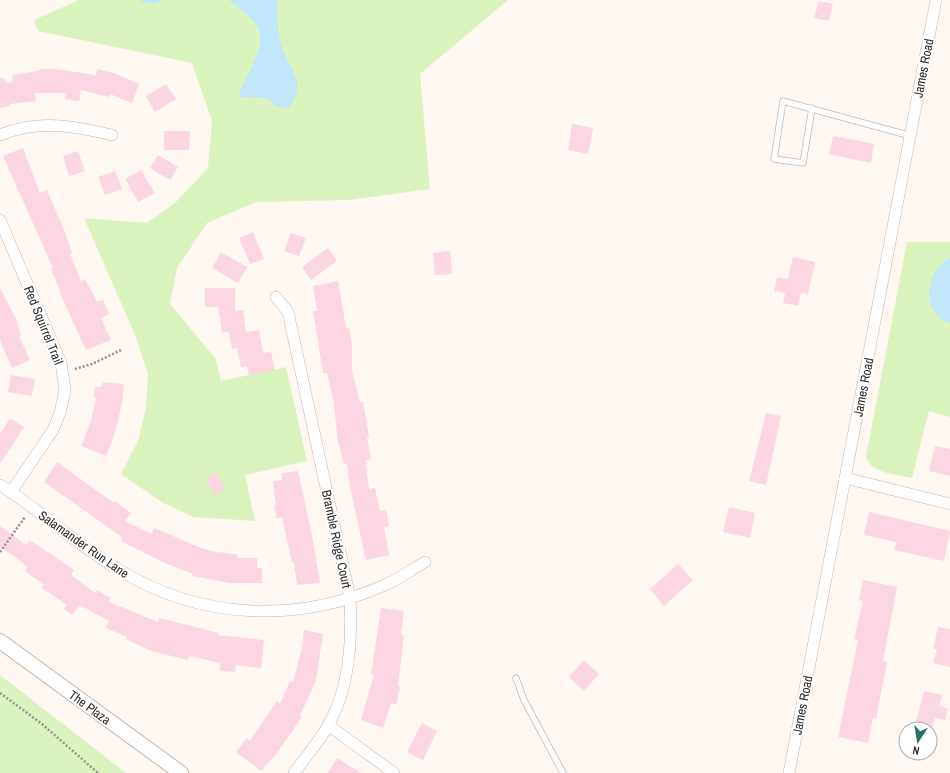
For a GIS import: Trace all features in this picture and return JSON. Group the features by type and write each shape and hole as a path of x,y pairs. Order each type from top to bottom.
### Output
{"street":[{"name":"James Road","path":"789,773 936,0"},
{"path":"0,135 28,126 52,124 112,135"},
{"name":"Red Squirrel Trail","path":"0,220 62,363 65,390 60,413 53,430 11,492"},
{"name":"Bramble Ridge Court","path":"276,297 288,312 350,598 352,633 348,666 339,699 328,725 294,773"},
{"path":"845,478 950,504"},
{"name":"Salamander Run Lane","path":"0,485 115,568 148,586 183,599 219,608 263,612 310,608 350,598 386,584 425,562"},
{"name":"The Plaza","path":"0,641 181,773"},
{"path":"328,725 394,773"}],"lane":[{"path":"812,108 803,163 774,159 783,101 812,108 911,136"},
{"path":"516,678 524,700 563,773"}],"path":[{"path":"75,369 92,364 121,350"},
{"path":"0,552 25,517"},
{"path":"0,693 42,724 98,773"}],"green space":[{"path":"79,0 508,0 420,74 430,189 350,200 256,202 207,223 177,268 170,304 216,359 221,381 286,367 307,461 245,475 255,521 194,517 163,503 121,474 138,441 146,408 148,374 135,335 84,218 147,223 176,202 208,168 212,121 192,63 38,31 34,20"},
{"path":"907,242 950,242 950,417 929,411 912,478 879,470 869,463 866,457"},
{"path":"0,675 126,773 0,773"}],"water":[{"path":"229,0 278,0 280,37 286,57 296,78 297,85 297,92 294,100 288,108 276,106 267,98 242,97 239,93 256,58 260,39 259,31 255,23"},
{"path":"950,257 950,323 936,314 932,308 929,293 932,277 936,270"}],"building":[{"path":"819,1 833,4 829,21 814,18"},
{"path":"40,69 55,69 96,75 97,69 114,73 139,84 132,103 110,94 109,97 81,90 79,101 65,99 66,93 35,93 36,101 10,104 10,106 0,108 0,78 4,78 6,83 13,82 12,75 40,71"},
{"path":"166,84 176,99 155,112 146,96"},
{"path":"572,124 593,128 588,154 568,150"},
{"path":"164,131 190,131 189,150 164,150"},
{"path":"833,136 874,144 871,163 829,154"},
{"path":"23,148 40,193 47,190 64,230 72,253 70,254 81,281 85,279 97,302 103,300 109,314 101,318 111,340 86,350 59,291 60,290 51,269 53,268 3,156"},
{"path":"78,151 85,171 69,176 63,156"},
{"path":"158,155 178,167 170,180 150,168"},
{"path":"141,170 155,193 138,202 125,179"},
{"path":"115,171 122,189 105,195 98,177"},
{"path":"253,232 264,259 250,264 239,238"},
{"path":"291,233 306,238 299,256 284,251"},
{"path":"328,248 337,261 311,280 302,267"},
{"path":"450,251 452,274 435,275 433,253"},
{"path":"221,252 247,267 238,283 212,268"},
{"path":"793,257 815,262 808,294 801,293 798,306 783,303 785,293 774,291 777,277 788,279"},
{"path":"338,281 346,328 349,328 352,346 352,370 360,402 363,402 369,437 367,437 371,459 365,460 369,489 375,488 380,511 386,510 389,526 384,527 389,555 366,560 350,487 347,464 344,464 338,441 333,398 327,373 323,373 313,311 317,311 313,286"},
{"path":"0,288 16,319 21,335 19,336 30,360 12,368 0,340"},
{"path":"205,288 235,288 235,311 243,310 246,332 259,330 263,353 271,352 275,370 249,375 247,366 241,367 237,348 232,349 229,332 222,332 218,307 205,307"},
{"path":"11,375 35,379 32,396 8,392"},
{"path":"103,382 124,384 122,403 115,433 106,456 81,446 91,421 96,398 94,398 95,387 102,387"},
{"path":"766,413 781,416 766,485 749,481"},
{"path":"10,418 24,427 0,464 0,434"},
{"path":"935,446 950,449 950,476 929,471"},
{"path":"57,462 114,503 115,501 131,513 125,521 151,534 154,528 201,548 220,553 238,555 237,558 257,558 257,568 262,568 262,583 230,583 192,576 193,574 165,563 121,541 122,537 44,482"},
{"path":"298,471 313,540 320,583 297,585 294,562 292,563 282,517 277,519 274,505 276,505 273,481 282,480 282,473"},
{"path":"216,473 225,488 214,495 205,479"},
{"path":"729,507 755,513 750,538 723,532"},
{"path":"869,512 950,531 944,561 894,550 896,542 864,535"},
{"path":"0,526 26,545 30,540 74,570 71,575 95,593 97,590 111,598 109,602 158,622 159,618 218,633 217,635 264,640 261,668 236,665 235,672 220,671 220,663 189,656 188,660 151,651 126,639 127,637 106,628 109,621 80,605 72,615 64,609 67,605 42,588 44,585 25,571 28,567 0,546"},
{"path":"678,564 693,580 664,606 650,589"},
{"path":"863,580 897,587 883,661 887,662 876,718 873,718 868,743 838,737 858,640 854,639 863,601 859,600"},
{"path":"381,608 404,611 401,635 404,635 398,686 400,687 396,705 391,703 383,728 361,720 374,674 371,674"},
{"path":"938,627 950,629 950,667 933,663 937,649 933,649"},
{"path":"304,630 323,634 316,680 300,716 302,717 277,753 261,771 236,752 247,738 250,741 277,701 280,704 290,681 293,682 302,648"},
{"path":"584,660 599,674 584,691 569,677"},
{"path":"924,691 942,695 939,706 948,709 945,720 935,718 934,721 916,721"},
{"path":"422,723 437,731 423,760 407,752"},
{"path":"337,758 361,773 328,773"}],"waterway":[{"path":"143,0 153,2 159,0"}]}
